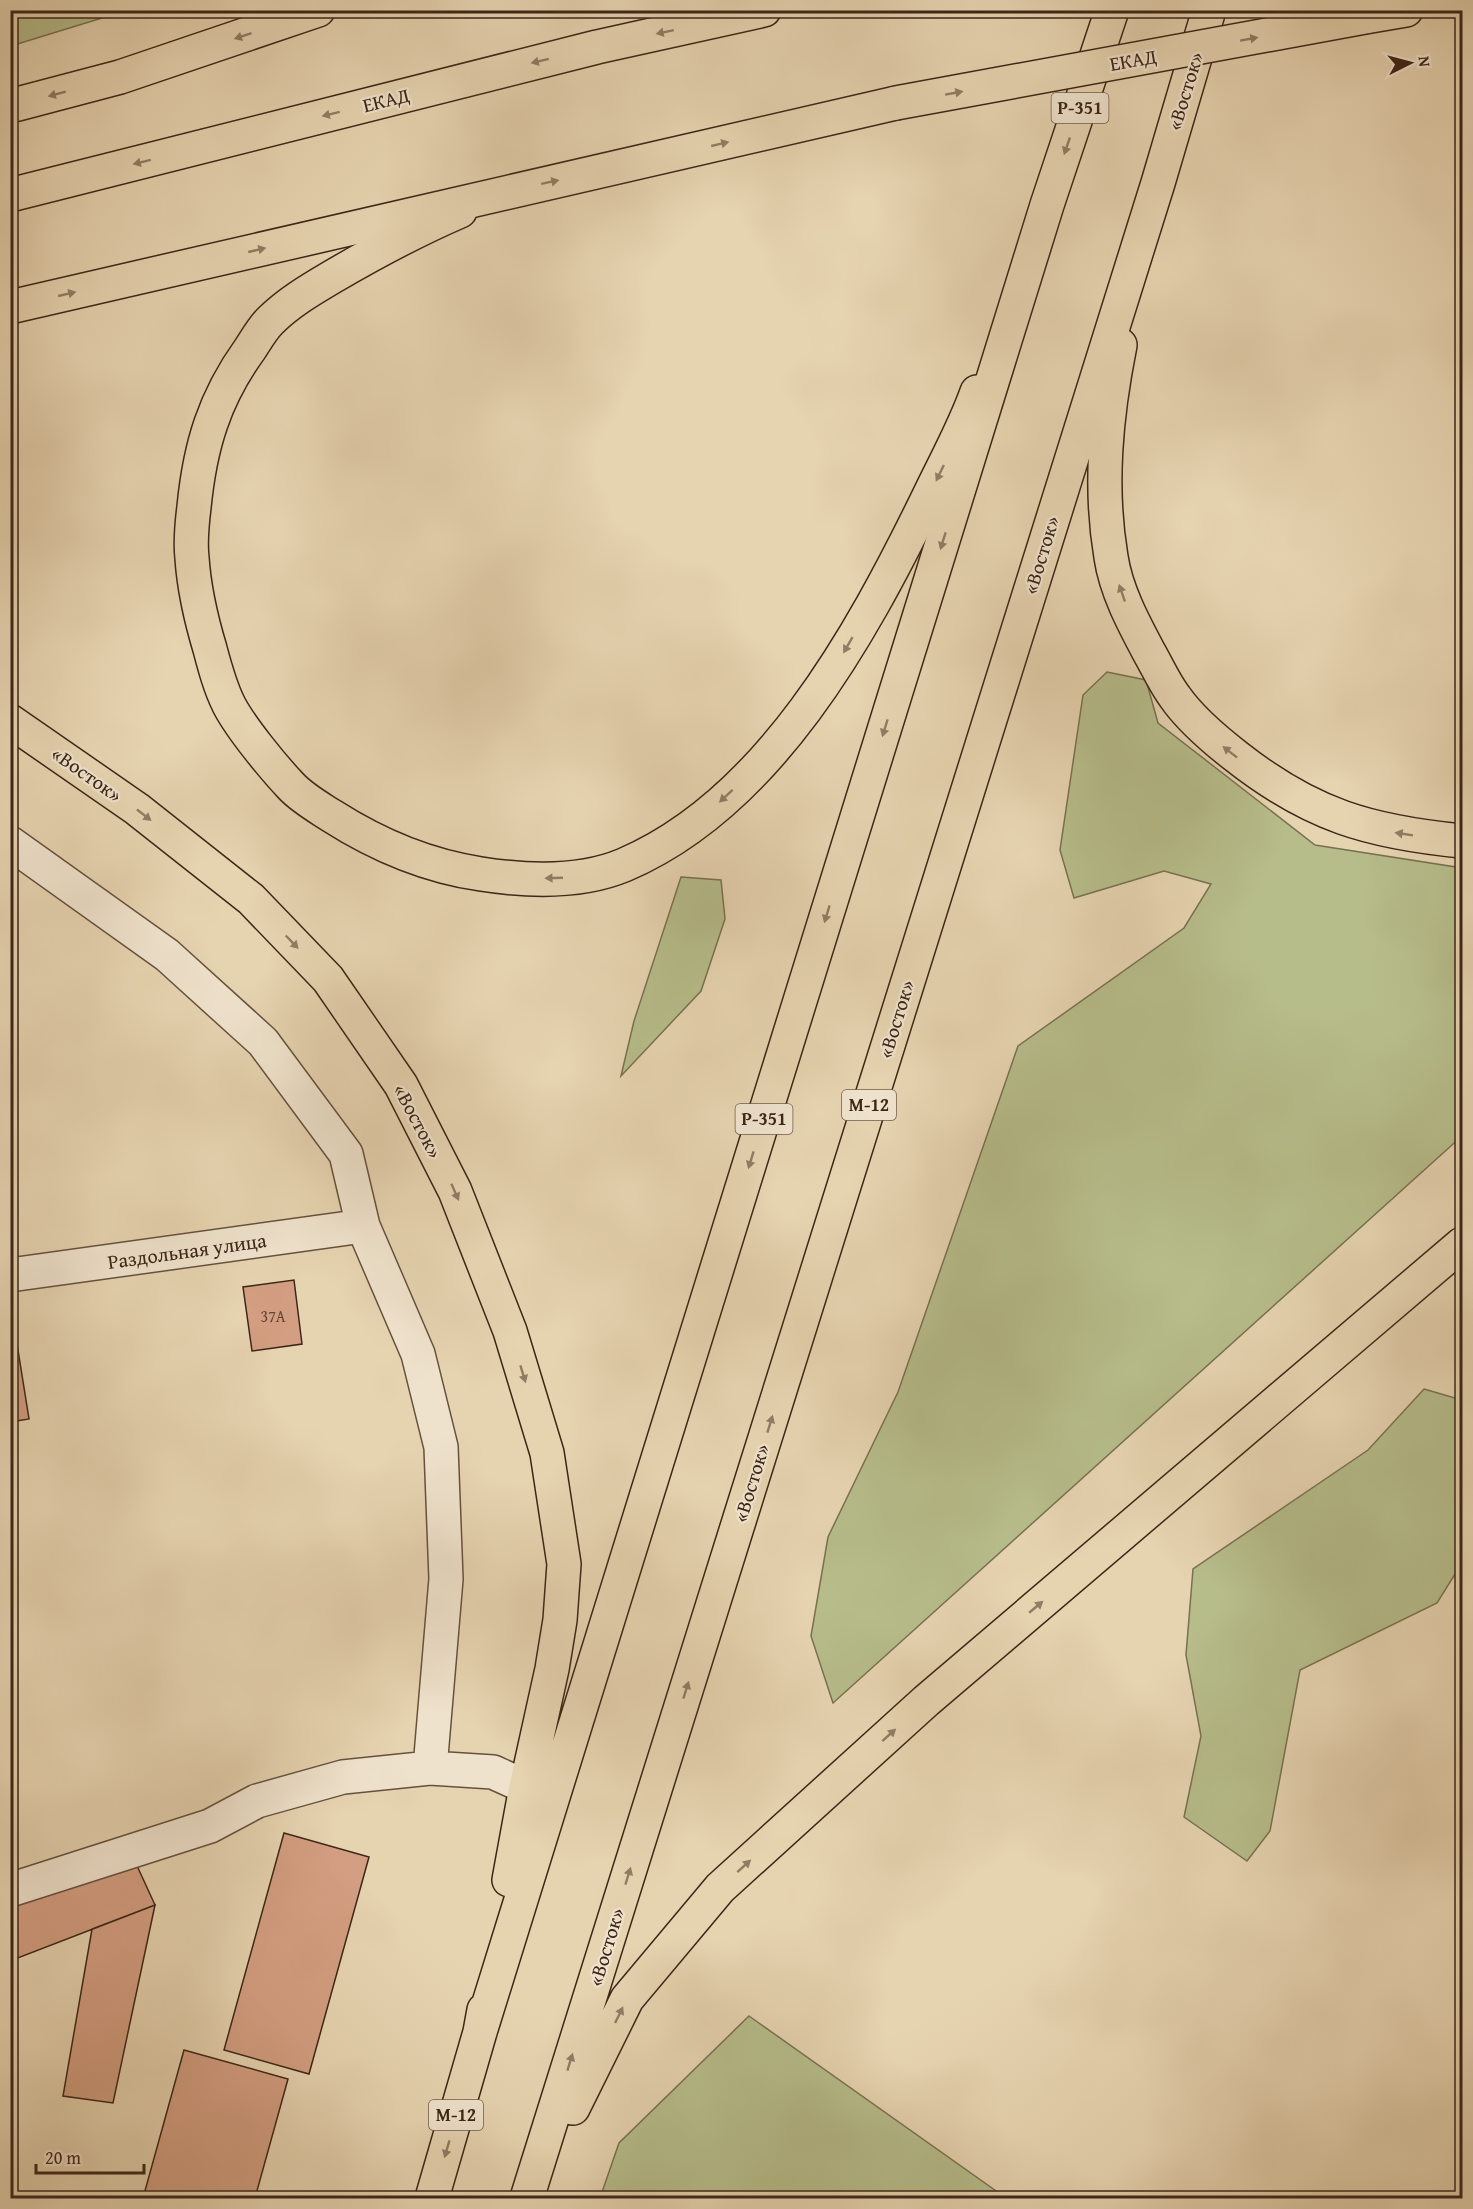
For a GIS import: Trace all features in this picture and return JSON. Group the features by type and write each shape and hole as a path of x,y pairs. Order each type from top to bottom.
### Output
{"main road":[{"path":"10,106 120,77 318,10"},
{"name":"ЕКАД","path":"10,195 597,46 764,10"},
{"name":"Р-351","path":"480,2032 1047,205 1112,10"},
{"name":"«Восток»","path":"528,2199 1158,183 1209,10"},
{"name":"ЕКАД","path":"506,192 896,103 1406,10"},
{"path":"1158,183 1111,388 1105,445 1105,497 1111,559 1124,601 1136,627 1175,698 1215,741 1261,776 1301,801 1345,820 1383,831 1462,841"},
{"path":"506,192 439,220 373,253 294,299 268,323 226,386 209,425 200,456 191,556 202,621 218,677 231,708 294,789 363,836 405,855 448,869 493,876 538,878 581,877 622,866 667,842 708,814 749,775 791,728 839,661 904,547 975,400 1047,205"},
{"path":"10,307 506,192"},
{"name":"«Восток»","path":"10,721 137,809 250,899 328,979 401,1085 455,1191 510,1331 547,1453 564,1564 561,1620 526,1787 480,2032 432,2199"},
{"path":"528,2199 627,1999 720,1888 926,1701 1462,1244"}],"street":[{"path":"10,843 167,955 262,1042 346,1154 363,1226 418,1353 441,1447 446,1579 430,1768"},
{"name":"Раздольная улица","path":"10,1275 363,1226"},
{"path":"10,1890 210,1826 257,1801 344,1777 430,1768 493,1772 526,1787"}],"green space":[{"path":"11,10 125,10 125,11 11,46"},
{"path":"1107,672 1146,680 1158,723 1315,845 1462,868 1462,1136 833,1703 811,1636 828,1537 898,1392 1018,1046 1184,928 1211,884 1164,871 1074,898 1060,850 1083,695"},
{"path":"681,877 721,880 725,919 701,991 621,1076 634,1021"},
{"path":"1424,1389 1462,1400 1462,1563 1437,1603 1300,1670 1270,1831 1247,1861 1184,1817 1201,1736 1186,1655 1193,1569 1368,1450"},
{"path":"749,2016 1006,2198 600,2198 619,2143"}],"building":[{"path":"294,1280 302,1344 252,1351 243,1287"},
{"path":"10,1319 13,1319 29,1419 10,1422"},
{"path":"284,1833 369,1857 309,2074 224,2050"},
{"path":"133,1857 155,1905 10,1961 10,1898"},
{"path":"155,1905 113,2103 63,2096 92,1929"},
{"path":"184,2050 288,2079 255,2198 143,2198"},
{"path":"10,2071 16,2087 10,2089"}]}
